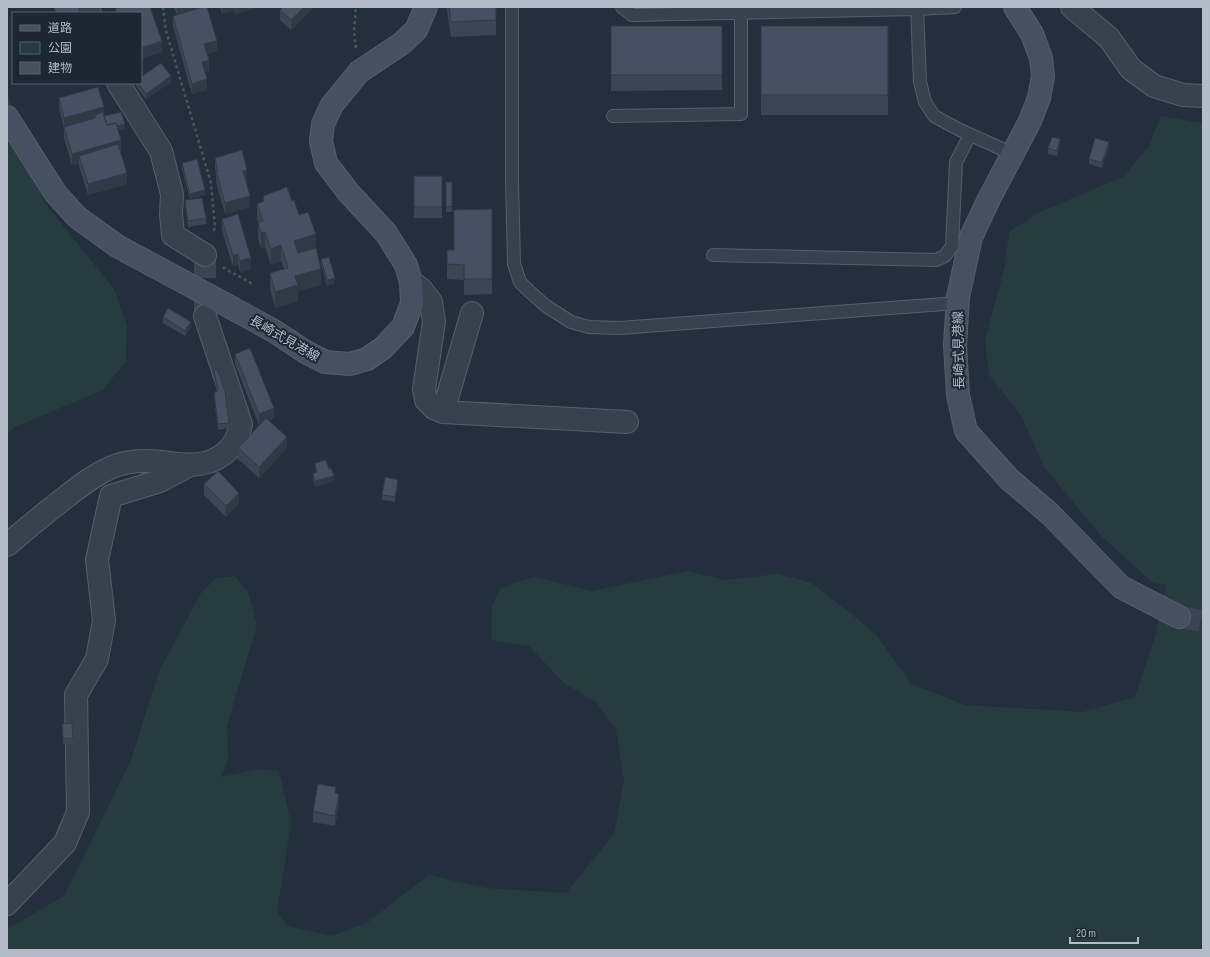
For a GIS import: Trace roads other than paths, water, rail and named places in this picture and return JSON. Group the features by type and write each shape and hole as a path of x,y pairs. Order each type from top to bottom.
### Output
{"main road":[{"name":"長崎式見港線","path":"7,117 56,194 77,217 117,246 274,331 324,362 350,364 367,359 383,348 402,327 412,303 411,282 406,265 386,233 348,192 326,163 321,141 323,124 332,105 359,72 401,44 416,30 426,7"},
{"name":"長崎式見港線","path":"1015,7 1032,34 1041,58 1044,76 1039,98 1030,122 1012,154 971,237 958,297 955,345 958,395 966,431 1009,479 1050,514 1122,587 1179,617"}],"street":[{"path":"1072,7 1109,38 1131,69 1154,86 1184,95 1203,96"},
{"path":"119,84 162,151 172,194 171,214 174,235 205,255"},
{"path":"411,282 421,289 431,302 434,322 428,371 424,389 426,400 434,408 443,412 627,422"},
{"path":"443,412 472,313"},
{"path":"7,545 86,482 110,468 128,463 145,461 190,465 207,463 218,459 234,443 239,434 241,424 204,316"},
{"path":"7,904 65,842 78,812 76,695 97,659 104,620 96,560 111,496 160,481 190,465"}],"lane":[{"path":"512,7 512,181 514,264 520,282 546,306 571,322 589,327 620,328 958,302"},
{"path":"622,7 632,15 726,10 741,13 955,7"},
{"path":"917,8 920,82 926,102 934,116 1012,154"},
{"path":"613,116 741,114 741,13"},
{"path":"713,255 936,260 944,256 952,246 956,162 970,134"}],"tunnel":[{"path":"205,255 205,311"},
{"path":"1179,617 1203,621"}]}
